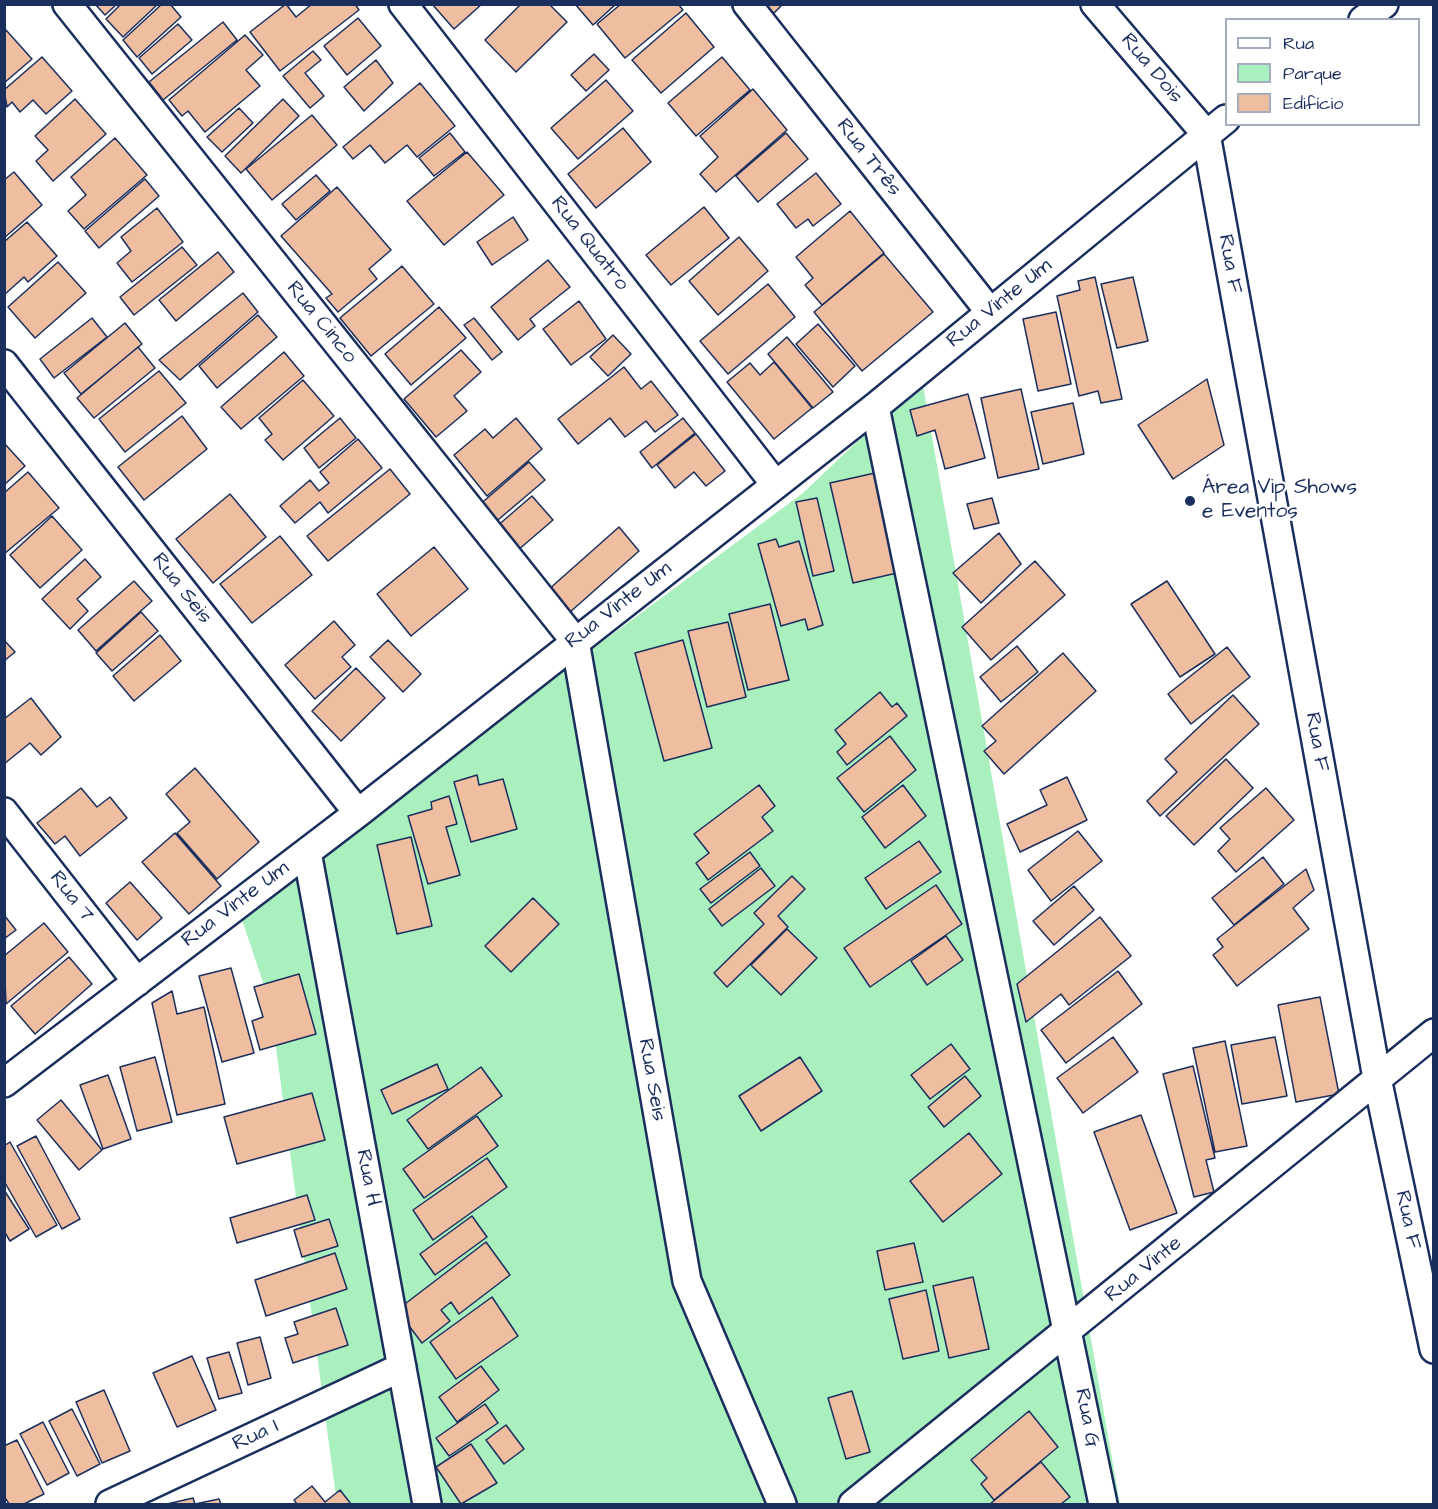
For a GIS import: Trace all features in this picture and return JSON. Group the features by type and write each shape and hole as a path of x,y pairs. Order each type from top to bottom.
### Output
{"street":[{"name":"Rua Cinco","path":"67,4 575,640"},
{"name":"Rua Quatro","path":"403,4 775,484"},
{"name":"Rua Três","path":"747,4 990,312"},
{"name":"Rua Dois","path":"1095,4 1216,127"},
{"path":"1366,18 1384,4"},
{"name":"Rua Vinte Um","path":"4,1083 358,813 575,640 875,407 1216,127"},
{"name":"Rua F","path":"1216,127 1377,1078 1434,1349"},
{"name":"Rua Seis","path":"4,364 358,813"},
{"path":"875,407 1068,1331"},
{"name":"Rua Seis","path":"575,640 687,1281 782,1504"},
{"name":"Rua 7","path":"4,812 136,982"},
{"name":"Rua H","path":"307,852 426,1504"},
{"name":"Rua Vinte","path":"853,1504 1434,1033"},
{"name":"Rua G","path":"1068,1331 1103,1504"},
{"name":"Rua I","path":"110,1504 402,1368"}],"green space":[{"path":"922,380 1120,1504 337,1504 270,1003 239,911 803,493"}],"building":[{"path":"95,4 117,4 105,15"},
{"path":"121,4 158,4 123,37 106,19"},
{"path":"162,4 170,4 181,17 137,57 123,40"},
{"path":"286,4 296,17 312,4 355,4 359,10 280,71 250,32"},
{"path":"432,4 482,4 454,29"},
{"path":"521,4 549,4 567,22 516,72 485,40"},
{"path":"575,4 616,4 593,25"},
{"path":"621,4 678,4 683,10 625,58 597,24"},
{"path":"762,4 783,4 772,15"},
{"path":"686,13 714,47 661,93 632,60"},
{"path":"358,18 381,46 347,75 324,46"},
{"path":"223,22 237,40 163,100 149,82"},
{"path":"178,24 192,40 152,74 139,58"},
{"path":"6,30 32,59 4,83 4,32"},
{"path":"245,35 263,55 246,70 260,86 205,132 188,111 182,116 169,100"},
{"path":"313,51 321,60 305,73 324,96 310,108 283,76"},
{"path":"594,54 609,70 586,91 571,75"},
{"path":"42,57 72,91 46,114 33,100 20,112 12,102 7,107 4,90"},
{"path":"722,57 750,90 696,136 668,103"},
{"path":"376,60 393,83 364,111 344,87"},
{"path":"606,80 633,111 578,159 551,128"},
{"path":"420,83 455,126 417,157 407,145 385,163 370,145 353,159 343,147"},
{"path":"753,89 787,130 716,192 700,174 718,157 700,136"},
{"path":"75,99 106,134 53,181 36,161 48,150 35,136"},
{"path":"283,99 299,116 241,173 225,156"},
{"path":"239,108 253,123 222,152 207,137"},
{"path":"312,115 337,145 272,200 246,169"},
{"path":"623,128 651,162 596,208 568,174"},
{"path":"450,133 465,152 434,176 419,158"},
{"path":"786,133 808,159 758,202 736,176"},
{"path":"115,138 147,175 84,229 68,211 86,195 71,177"},
{"path":"467,152 504,195 444,245 407,201"},
{"path":"14,172 42,205 4,238 4,180"},
{"path":"816,173 841,204 813,226 808,219 796,228 777,204"},
{"path":"316,175 330,191 296,220 282,204"},
{"path":"145,179 159,196 99,248 85,231"},
{"path":"337,187 391,250 369,269 377,279 338,312 326,298 332,294 281,236"},
{"path":"704,207 729,238 671,285 646,255"},
{"path":"157,208 183,242 132,282 117,263 131,251 121,237"},
{"path":"850,211 884,253 822,305 805,285 813,278 796,257"},
{"path":"513,217 528,240 492,265 477,242"},
{"path":"27,222 57,256 28,282 24,277 4,295 4,242"},
{"path":"739,237 768,271 718,315 689,281"},
{"path":"182,247 197,265 134,315 120,297"},
{"path":"218,252 234,272 176,321 159,300"},
{"path":"884,254 933,312 862,371 814,312"},
{"path":"548,260 570,287 530,319 535,326 518,340 491,307"},
{"path":"58,262 86,293 35,338 8,307"},
{"path":"402,266 434,304 371,356 340,318"},
{"path":"1095,277 1122,399 1101,403 1098,391 1079,396 1057,296 1080,290 1078,281"},
{"path":"1133,277 1148,341 1117,348 1101,284"},
{"path":"768,284 795,317 728,374 700,341"},
{"path":"243,293 258,312 180,380 159,360"},
{"path":"579,301 606,339 571,365 543,329"},
{"path":"439,307 466,338 411,385 385,354"},
{"path":"1056,312 1071,384 1038,391 1023,319"},
{"path":"258,315 277,337 217,388 199,366"},
{"path":"92,318 107,337 54,378 40,359"},
{"path":"474,318 502,352 492,360 464,325"},
{"path":"125,323 142,344 81,394 64,373"},
{"path":"818,324 855,366 833,387 796,344"},
{"path":"613,335 631,354 608,376 590,357"},
{"path":"787,337 833,392 813,408 768,354"},
{"path":"138,347 155,368 94,418 77,398"},
{"path":"461,350 481,372 454,396 467,411 436,437 404,399"},
{"path":"284,352 304,376 241,429 221,407"},
{"path":"774,362 812,408 774,439 727,382 750,363 760,375"},
{"path":"624,367 641,389 651,381 678,415 655,432 646,421 625,437 610,418 578,444 558,419"},
{"path":"159,371 186,403 125,452 99,419"},
{"path":"1207,379 1224,445 1173,479 1138,425"},
{"path":"303,380 334,416 283,460 265,440 272,434 259,418"},
{"path":"1021,389 1039,469 998,478 981,398"},
{"path":"968,394 985,458 945,469 935,430 917,436 910,410"},
{"path":"1073,403 1084,454 1043,464 1031,412"},
{"path":"182,416 207,449 144,500 118,467"},
{"path":"340,418 356,438 319,468 304,448"},
{"path":"516,418 542,449 487,496 454,455 485,429 493,438"},
{"path":"683,418 695,433 652,468 640,452"},
{"path":"696,434 725,471 706,486 694,472 675,488 657,465"},
{"path":"358,439 382,468 328,513 320,502 295,523 280,506 310,480 319,491 329,483 320,472"},
{"path":"4,443 25,466 4,485"},
{"path":"529,462 545,480 492,525 477,507"},
{"path":"390,469 410,494 328,561 307,536"},
{"path":"28,472 59,508 4,554 4,493"},
{"path":"875,473 897,573 853,583 830,483"},
{"path":"230,494 266,537 213,583 176,539"},
{"path":"532,496 553,520 517,551 496,527"},
{"path":"817,498 834,571 813,576 796,502"},
{"path":"992,498 999,523 974,529 967,504"},
{"path":"52,516 82,550 40,588 10,555"},
{"path":"619,527 639,551 569,613 548,590"},
{"path":"999,533 1021,564 981,603 953,573"},
{"path":"280,536 312,575 252,623 220,584"},
{"path":"776,539 779,547 799,541 823,625 808,630 805,619 781,626 758,544"},
{"path":"434,547 468,589 411,636 377,594"},
{"path":"85,559 101,577 77,599 88,611 70,629 42,599"},
{"path":"1035,561 1065,595 991,660 962,627"},
{"path":"134,581 152,601 96,651 78,630"},
{"path":"1167,581 1215,654 1180,677 1131,604"},
{"path":"770,604 789,680 748,690 729,614"},
{"path":"141,612 158,631 112,671 96,653"},
{"path":"334,621 355,645 342,657 351,667 315,699 285,665"},
{"path":"728,622 746,697 707,707 688,631"},
{"path":"160,635 181,661 134,701 113,676"},
{"path":"4,640 15,652 4,661"},
{"path":"388,640 421,674 403,692 370,657"},
{"path":"683,640 712,748 664,761 635,653"},
{"path":"1017,646 1038,672 1001,702 980,677"},
{"path":"1227,647 1250,677 1191,724 1168,694"},
{"path":"1063,653 1096,691 1004,774 984,751 996,741 982,726"},
{"path":"356,668 385,698 341,741 312,711"},
{"path":"880,692 892,707 897,703 907,716 847,765 837,752 846,744 835,730"},
{"path":"1233,695 1259,724 1160,816 1147,801 1177,772 1165,759"},
{"path":"31,698 61,737 41,755 30,743 4,764 4,719"},
{"path":"890,736 916,770 864,812 837,778"},
{"path":"1226,759 1253,788 1194,845 1166,816"},
{"path":"195,768 259,842 217,879 177,833 190,822 166,794"},
{"path":"477,775 479,785 503,779 517,829 471,842 454,782"},
{"path":"1067,777 1087,820 1020,852 1007,824 1047,805 1040,790"},
{"path":"759,785 775,806 762,817 773,831 708,880 696,863 709,853 694,834"},
{"path":"903,785 926,816 885,848 862,817"},
{"path":"81,788 97,807 110,797 127,818 80,856 65,836 55,844 37,823"},
{"path":"1266,788 1294,820 1236,872 1218,851 1230,839 1220,828"},
{"path":"449,796 457,824 446,827 460,875 428,884 408,816 432,809 431,802"},
{"path":"1078,831 1102,861 1051,901 1028,870"},
{"path":"175,833 221,886 189,914 142,862"},
{"path":"411,837 432,926 397,934 377,845"},
{"path":"919,841 941,872 886,909 865,878"},
{"path":"750,852 760,866 711,903 700,889"},
{"path":"1263,857 1284,884 1234,925 1212,898"},
{"path":"761,868 775,886 722,926 709,909"},
{"path":"1306,869 1314,890 1293,908 1309,929 1237,986 1213,955 1223,947 1217,939"},
{"path":"792,876 805,889 778,916 788,927 727,987 714,973 764,924 754,913"},
{"path":"130,882 162,918 137,940 106,903"},
{"path":"936,885 962,924 870,987 844,948"},
{"path":"1074,886 1094,910 1054,945 1033,921"},
{"path":"533,898 559,924 511,972 485,946"},
{"path":"4,915 16,930 4,939"},
{"path":"1100,917 1131,956 1069,1005 1061,994 1026,1022 1017,984"},
{"path":"44,923 68,952 6,1004 4,956"},
{"path":"787,929 817,958 781,995 751,965"},
{"path":"946,936 963,960 927,985 911,961"},
{"path":"69,957 92,984 35,1034 11,1006"},
{"path":"231,968 254,1053 222,1062 199,976"},
{"path":"1118,971 1142,1004 1066,1063 1041,1030"},
{"path":"299,974 316,1034 260,1050 252,1021 263,1017 254,987"},
{"path":"172,991 177,1014 204,1007 225,1104 177,1115 152,1003"},
{"path":"1320,997 1339,1094 1296,1102 1278,1005"},
{"path":"1113,1037 1138,1072 1083,1113 1057,1078"},
{"path":"1275,1037 1287,1096 1242,1104 1231,1045"},
{"path":"1225,1041 1247,1146 1215,1152 1193,1048"},
{"path":"951,1044 970,1069 930,1099 911,1075"},
{"path":"155,1057 172,1122 137,1131 120,1067"},
{"path":"800,1057 822,1091 761,1131 739,1096"},
{"path":"437,1064 448,1089 392,1114 381,1090"},
{"path":"1193,1066 1215,1158 1206,1160 1214,1192 1194,1197 1163,1074"},
{"path":"481,1067 502,1096 428,1149 407,1120"},
{"path":"108,1075 131,1139 103,1149 80,1085"},
{"path":"965,1076 981,1096 944,1127 928,1107"},
{"path":"312,1093 325,1140 237,1164 224,1117"},
{"path":"61,1100 102,1150 79,1170 37,1120"},
{"path":"1141,1115 1177,1213 1130,1230 1094,1132"},
{"path":"477,1116 498,1146 424,1198 403,1169"},
{"path":"969,1133 1002,1174 943,1222 910,1181"},
{"path":"36,1136 80,1219 62,1229 17,1146"},
{"path":"10,1142 57,1225 36,1237 4,1181 4,1146"},
{"path":"487,1158 507,1187 433,1240 413,1210"},
{"path":"4,1190 29,1229 10,1241 4,1231"},
{"path":"307,1195 315,1220 237,1243 230,1218"},
{"path":"472,1216 487,1237 435,1275 420,1254"},
{"path":"329,1219 338,1246 302,1257 294,1230"},
{"path":"486,1242 510,1275 459,1314 451,1302 441,1310 450,1321 422,1343 397,1310"},
{"path":"914,1243 923,1282 885,1290 877,1251"},
{"path":"335,1253 347,1289 266,1316 255,1280"},
{"path":"973,1277 989,1349 949,1358 933,1286"},
{"path":"926,1290 939,1351 903,1359 889,1299"},
{"path":"492,1297 518,1336 456,1379 430,1342"},
{"path":"336,1308 348,1345 293,1363 285,1338 298,1334 294,1322"},
{"path":"260,1337 271,1378 248,1385 237,1343"},
{"path":"229,1352 242,1393 219,1399 207,1358"},
{"path":"192,1356 216,1410 177,1427 153,1373"},
{"path":"481,1366 499,1390 457,1422 439,1397"},
{"path":"104,1390 130,1451 102,1463 76,1402"},
{"path":"852,1391 870,1452 846,1459 828,1398"},
{"path":"485,1404 498,1423 449,1456 436,1438"},
{"path":"72,1409 100,1464 77,1476 49,1421"},
{"path":"1029,1411 1058,1447 994,1500 981,1484 987,1478 971,1460"},
{"path":"43,1422 69,1473 47,1485 20,1434"},
{"path":"506,1425 524,1449 504,1464 486,1440"},
{"path":"17,1440 44,1494 24,1504 9,1504 4,1496 4,1446"},
{"path":"471,1444 497,1483 461,1504 436,1467"},
{"path":"1041,1462 1070,1497 1061,1504 990,1504"},
{"path":"312,1486 325,1502 340,1490 351,1504 297,1504 294,1500"},
{"path":"193,1498 195,1504 167,1504"},
{"path":"219,1499 221,1504 195,1504"}],"place":[{"name":"Área Vip Shows e Eventos","path":"1190,501"}]}
